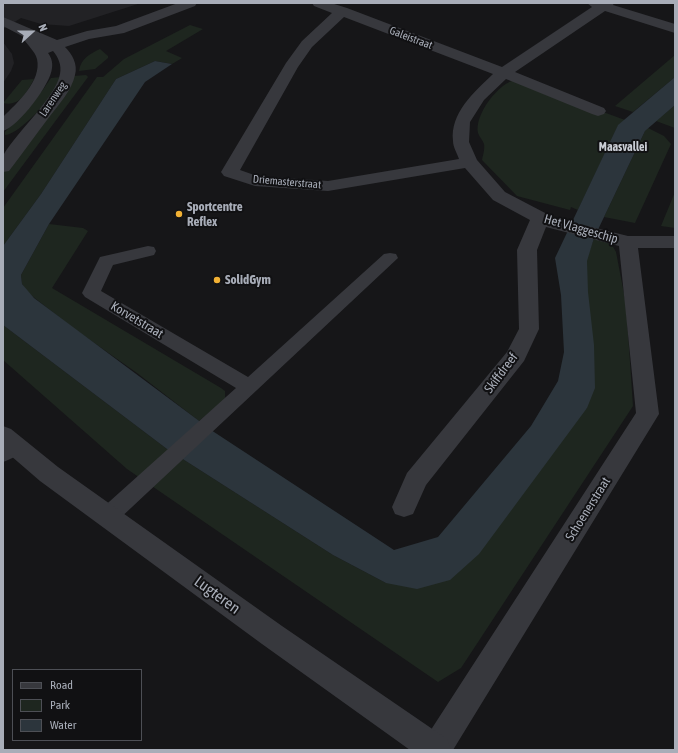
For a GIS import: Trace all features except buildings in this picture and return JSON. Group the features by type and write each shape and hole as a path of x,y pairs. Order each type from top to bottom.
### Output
{"street":[{"path":"27,33 42,55 112,38 119,30 190,3"},
{"name":"Galeistraat","path":"319,3 502,74"},
{"path":"601,4 675,29"},
{"name":"Het Vlaggeschip","path":"601,4 502,74 478,98 462,122 461,142 469,162 499,196 547,220 619,240 675,242"},
{"name":"Driemasterstraat","path":"342,11 307,44 291,66 230,172 255,181 328,186 469,162"},
{"path":"3,21 27,33 48,40 60,51"},
{"name":"Larenweg","path":"3,167 64,84 68,74 68,67 60,51"},
{"name":"Larenweg","path":"3,126 34,91 43,76 45,68 42,55"},
{"path":"502,74 517,78 598,111"},
{"name":"Skiffdreef","path":"404,507 416,480 516,356 529,330 526,250 547,220"},
{"name":"Schoenerstraat","path":"436,750 648,414 619,240"},
{"name":"Lugteren","path":"7,445 272,635 436,750"}],"lane":[{"name":"Korvetstraat","path":"148,251 106,261 91,293 250,387"},
{"path":"108,516 390,258"}],"shaded area":[{"path":"3,3 141,3 69,26 41,24 21,18 3,29"},
{"path":"3,42 12,54 14,63 11,71 3,83"}],"green space":[{"path":"190,25 203,29 166,51 182,58 172,64 155,61 116,79 41,194 3,246 3,208 97,77 103,77 124,59"},
{"path":"100,49 108,56 108,58 95,69 79,71 84,60 89,55"},
{"path":"675,55 675,77 633,112 615,106"},
{"path":"86,75 88,77 3,192 3,172 74,76"},
{"path":"61,77 47,102 23,126 10,134 5,135 5,132 42,91 51,78"},
{"path":"34,79 26,93 18,101 9,104 3,103 22,80"},
{"path":"516,80 625,120 618,126 578,210 571,207 570,210 517,196 482,160 484,146 478,133 480,117 489,100 495,93 509,82"},
{"path":"675,105 675,128 656,121"},
{"path":"648,128 664,136 671,144 635,223 604,217 645,131"},
{"path":"675,192 675,228 661,226"},
{"path":"49,224 83,228 88,231 52,288 221,388 225,391 225,398 223,401 199,421 27,292 22,284 21,275"},
{"path":"594,238 605,240 612,245 616,252 626,304 633,406 461,668 438,682 127,469 3,360 3,325 167,449 333,555 386,583 587,408 586,261"}],"water":[{"path":"155,61 172,64 145,82 49,224 21,275 22,284 34,298 214,432 394,550 438,537 531,426 558,381 564,352 561,295 555,258 618,125 675,77 675,105 645,131 594,238 587,261 588,292 594,345 595,388 587,408 479,554 450,580 417,589 386,583 333,555 167,449 3,325 3,246 41,194 116,79"}],"place":[{"name":"Sportcentre Reflex","path":"179,214"},
{"name":"SolidGym","path":"217,280"}],"district":[{"name":"Maasvallei","path":"623,147"}]}
